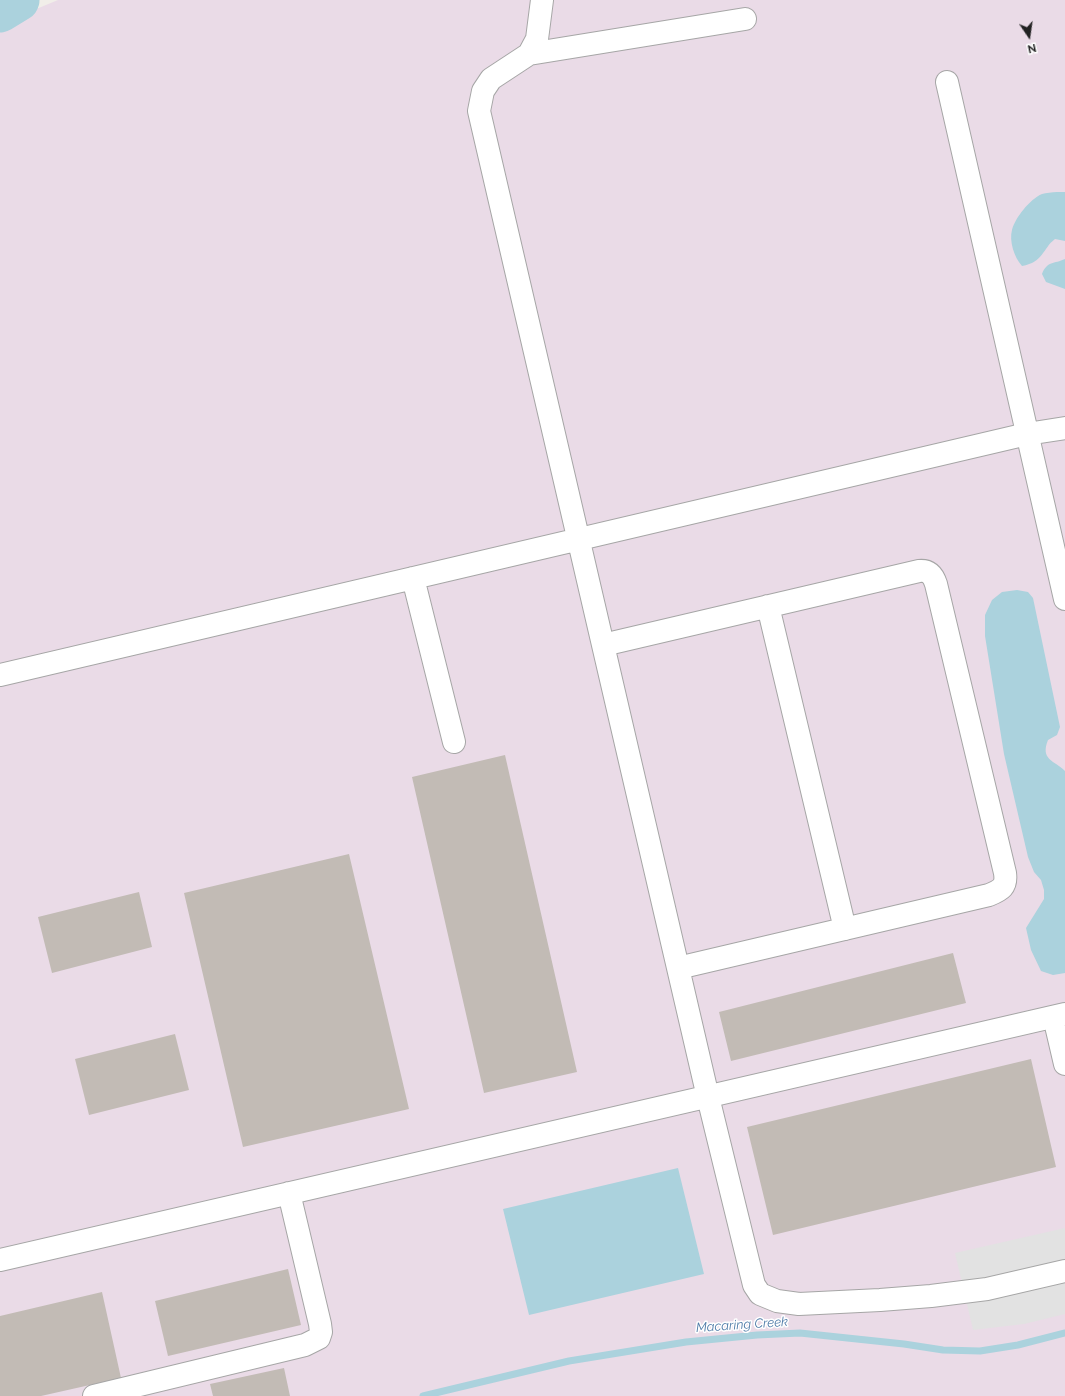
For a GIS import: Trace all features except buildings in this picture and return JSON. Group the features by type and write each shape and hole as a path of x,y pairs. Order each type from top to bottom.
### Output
{"lane":[{"path":"529,54 537,39 542,0"},
{"path":"745,19 529,54 491,79 482,91 479,112 751,1276 754,1285 760,1294 777,1301 799,1304 931,1296 986,1288 1065,1271"},
{"path":"946,82 1027,434 1060,558 1065,599"},
{"path":"0,675 1027,434 1065,428"},
{"path":"603,645 919,571 925,571 934,578 936,584 1006,879 1003,887 998,892 989,895 678,968"},
{"path":"412,578 454,742"},
{"path":"768,606 845,929"},
{"path":"0,1260 1059,1016 1065,1064"},
{"path":"94,1396 305,1345 319,1338 321,1332 320,1324 290,1193"}],"shaded area":[{"path":"58,0 1065,0 1065,1396 0,1396 0,30 17,17"},
{"path":"1065,1228 1065,1314 1024,1324 973,1330 955,1253"}],"water":[{"path":"1065,192 1065,241 1055,239 1035,262 1022,266 1013,249 1011,239 1012,230 1016,220 1024,209 1037,196"},
{"path":"1065,259 1065,289 1046,282 1042,274 1049,265"},
{"path":"1017,590 1028,592 1033,598 1060,727 1057,735 1048,740 1046,747 1047,756 1065,771 1065,973 1053,975 1041,971 1031,950 1026,928 1044,899 1044,890 1041,880 1034,872 1028,857 1004,754 985,636 985,615 992,600 1002,592"},
{"path":"678,1168 704,1274 529,1315 503,1209"}],"waterway":[{"path":"0,11 18,0"},
{"name":"Macaring Creek","path":"423,1396 569,1361 686,1342 757,1335 800,1333 904,1344 943,1350 980,1351 1018,1345 1065,1333"}]}
